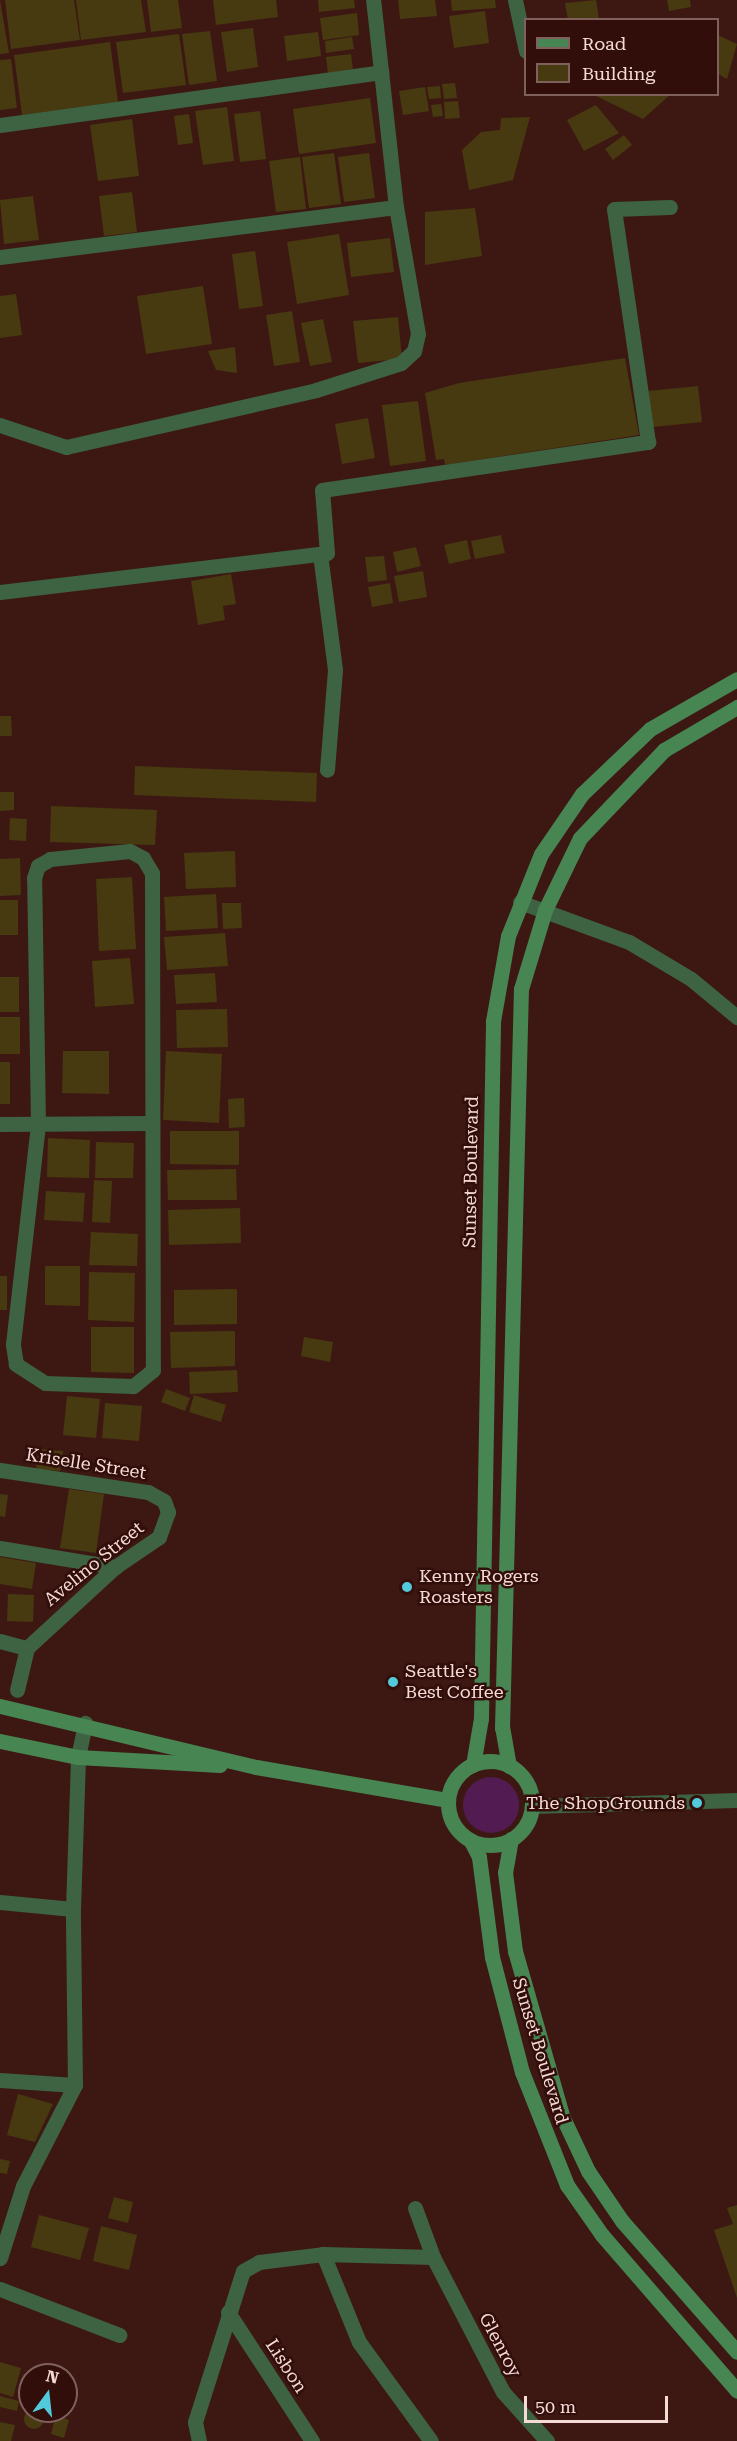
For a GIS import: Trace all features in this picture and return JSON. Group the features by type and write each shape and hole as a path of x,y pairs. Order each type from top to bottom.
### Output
{"main road":[{"name":"Sunset Boulevard","path":"473,1765 481,1718 493,1021 520,902 558,825 612,762 685,704 737,678"},
{"path":"509,1766 473,1765 456,1779 448,1800 456,1828 471,1840 491,1845 511,1839 526,1825 532,1806 523,1778 509,1766 502,1728 517,1024 529,955 544,910 580,838 628,781 695,727 737,706"},
{"path":"0,1706 85,1723 256,1767 448,1800"},
{"path":"0,1741 78,1757 256,1767"},
{"name":"Sunset Boulevard","path":"511,1839 505,1872 515,1951 563,2118 588,2171 622,2221 737,2352"},
{"name":"Sunset Boulevard","path":"471,1840 479,1857 492,1957 519,2061 567,2185 602,2235 737,2391"}],"street":[{"path":"0,424 66,447 316,390 401,363 414,351 418,334 396,207 372,0"},
{"path":"515,0 524,46"},
{"path":"0,125 381,72"},
{"path":"0,258 396,207"},
{"path":"0,592 327,553 322,490 648,442 614,209 670,207"},
{"path":"320,554 335,670 327,770"},
{"path":"130,851 143,858 152,873 153,1123 153,1370 133,1386 45,1383 16,1364 13,1344 38,1123 38,866 50,859 130,851"},
{"path":"520,902 629,942 691,980 737,1017"},
{"path":"0,1124 153,1123"},
{"name":"Kriselle Street","path":"0,1470 129,1488 164,1502"},
{"name":"Avelino Street","path":"27,1648 115,1568 159,1537 168,1512 164,1502"},
{"path":"0,1548 115,1568"},
{"path":"0,1641 27,1648 17,1690"},
{"path":"0,2258 23,2186 75,2085 73,1909 78,1757 85,1723"},
{"path":"532,1806 737,1800"},
{"path":"0,1902 73,1909"},
{"path":"0,2080 75,2085"},
{"name":"Glenroy","path":"415,2208 433,2257 503,2392 547,2441"},
{"path":"323,2254 359,2342 431,2441"},
{"path":"199,2441 195,2422 228,2312 243,2271 259,2262 323,2254 433,2257"},
{"path":"0,2289 118,2335"},
{"name":"Lisbon","path":"228,2312 312,2441"}],"shaded area":[{"path":"491,1777 502,1779 511,1785 517,1794 519,1805 517,1816 511,1825 502,1831 491,1833 480,1831 471,1825 465,1816 463,1805 465,1794 471,1785 480,1779"}],"building":[{"path":"0,0 9,53 0,54"},
{"path":"5,0 74,0 80,40 11,49"},
{"path":"76,0 141,0 146,32 81,40"},
{"path":"147,0 178,0 182,28 151,32"},
{"path":"213,0 276,0 278,17 216,25"},
{"path":"318,0 354,0 355,8 319,12"},
{"path":"398,0 435,0 437,16 400,19"},
{"path":"451,0 495,0 496,8 452,11"},
{"path":"596,0 599,18 568,18 565,3"},
{"path":"667,0 690,0 691,7 669,11"},
{"path":"485,11 489,43 454,48 449,16"},
{"path":"357,13 359,35 323,40 320,18"},
{"path":"253,28 258,67 227,72 221,32"},
{"path":"210,31 217,81 189,85 182,34"},
{"path":"318,32 321,56 287,61 284,36"},
{"path":"179,34 186,85 123,93 116,42"},
{"path":"719,35 737,44 727,79 719,75"},
{"path":"352,37 354,49 326,53 325,41"},
{"path":"110,42 118,102 22,115 14,55"},
{"path":"351,54 353,69 328,73 326,57"},
{"path":"11,59 17,108 0,110 0,60"},
{"path":"455,83 457,98 444,99 442,84"},
{"path":"440,86 441,98 429,99 427,87"},
{"path":"425,87 429,111 403,115 399,91"},
{"path":"596,96 669,96 643,119"},
{"path":"370,98 376,143 299,154 293,109"},
{"path":"458,101 460,118 445,119 444,102"},
{"path":"441,104 443,116 433,117 431,105"},
{"path":"596,105 619,133 584,151 567,120"},
{"path":"227,107 234,161 203,165 195,111"},
{"path":"260,111 266,159 240,162 234,114"},
{"path":"189,114 193,143 178,145 174,116"},
{"path":"530,117 513,180 469,190 462,150 481,132 500,130 501,118"},
{"path":"132,119 139,176 98,181 90,125"},
{"path":"624,135 632,145 613,160 605,149"},
{"path":"334,153 341,204 309,208 302,157"},
{"path":"369,153 375,198 344,202 338,157"},
{"path":"300,157 306,209 276,212 269,161"},
{"path":"132,192 137,232 104,236 99,196"},
{"path":"33,196 39,240 4,244 0,200"},
{"path":"475,208 482,256 425,265 425,212"},
{"path":"339,234 349,295 297,304 287,242"},
{"path":"390,238 394,272 351,277 347,243"},
{"path":"255,251 263,306 239,309 232,254"},
{"path":"203,286 212,344 146,354 137,296"},
{"path":"16,294 22,335 0,338 0,296"},
{"path":"292,311 300,362 274,366 266,315"},
{"path":"398,317 402,359 358,363 353,321"},
{"path":"323,319 332,362 310,366 301,323"},
{"path":"235,347 237,373 216,370 208,351"},
{"path":"625,358 639,435 445,465 444,459 436,460 425,393 459,383"},
{"path":"698,386 702,422 653,427 648,391"},
{"path":"418,401 426,461 390,466 382,405"},
{"path":"368,418 375,458 342,464 335,424"},
{"path":"501,535 505,553 475,559 471,541"},
{"path":"467,540 471,559 449,564 444,545"},
{"path":"416,547 421,566 397,572 393,552"},
{"path":"384,556 387,580 368,582 365,557"},
{"path":"423,571 427,597 399,602 394,576"},
{"path":"231,574 236,604 223,606 225,620 198,625 191,581"},
{"path":"390,583 393,603 372,607 368,587"},
{"path":"0,716 11,716 12,736 0,736"},
{"path":"135,766 317,773 316,802 134,795"},
{"path":"0,792 14,792 14,810 0,811"},
{"path":"51,806 157,810 155,845 50,842"},
{"path":"10,818 27,819 26,841 9,840"},
{"path":"235,851 236,887 186,889 184,853"},
{"path":"20,858 21,895 0,896 0,859"},
{"path":"132,877 136,949 99,951 96,879"},
{"path":"216,894 218,928 166,931 164,897"},
{"path":"0,900 18,900 18,935 0,935"},
{"path":"222,903 241,903 242,928 223,929"},
{"path":"225,933 228,966 167,970 164,937"},
{"path":"130,958 134,1004 95,1007 92,961"},
{"path":"215,973 217,1002 176,1004 174,975"},
{"path":"0,977 19,977 19,1012 0,1012"},
{"path":"227,1009 228,1047 177,1048 176,1010"},
{"path":"0,1017 20,1017 20,1054 0,1054"},
{"path":"63,1051 109,1051 109,1094 62,1093"},
{"path":"166,1051 222,1054 219,1123 163,1120"},
{"path":"0,1062 10,1062 10,1104 0,1104"},
{"path":"244,1098 245,1127 229,1128 228,1099"},
{"path":"170,1131 239,1131 239,1165 170,1164"},
{"path":"48,1138 90,1140 89,1178 47,1177"},
{"path":"96,1142 134,1143 133,1178 95,1178"},
{"path":"236,1169 237,1200 168,1200 167,1170"},
{"path":"94,1180 112,1181 110,1223 92,1222"},
{"path":"46,1191 85,1193 83,1222 44,1220"},
{"path":"240,1208 241,1243 169,1245 168,1210"},
{"path":"91,1232 138,1234 137,1266 89,1265"},
{"path":"45,1266 80,1266 80,1306 45,1305"},
{"path":"89,1272 135,1273 134,1322 88,1320"},
{"path":"0,1276 7,1276 7,1310 0,1310"},
{"path":"237,1289 237,1324 174,1325 174,1290"},
{"path":"91,1327 134,1327 134,1373 91,1372"},
{"path":"235,1331 235,1366 171,1368 170,1332"},
{"path":"304,1337 333,1342 330,1362 301,1356"},
{"path":"237,1370 238,1392 190,1394 189,1372"},
{"path":"166,1389 190,1398 185,1411 161,1402"},
{"path":"194,1395 226,1405 221,1422 189,1412"},
{"path":"67,1396 100,1399 96,1438 63,1435"},
{"path":"105,1403 142,1406 139,1441 102,1438"},
{"path":"38,1449 63,1451 60,1471 36,1469"},
{"path":"69,1489 104,1494 96,1553 60,1548"},
{"path":"0,1494 8,1495 5,1517 0,1516"},
{"path":"0,1557 36,1563 32,1589 0,1584"},
{"path":"8,1594 34,1595 33,1622 7,1621"},
{"path":"18,2094 53,2104 35,2142 7,2135"},
{"path":"0,2159 10,2161 7,2174 0,2173"},
{"path":"114,2197 133,2202 128,2223 108,2218"},
{"path":"737,2205 737,2298 714,2230 733,2224 727,2208"},
{"path":"39,2215 89,2228 80,2260 31,2247"},
{"path":"101,2226 137,2235 129,2270 93,2261"},
{"path":"0,2362 18,2367 18,2379 13,2397 0,2393"},
{"path":"0,2396 18,2401 17,2411 0,2407"},
{"path":"0,2422 15,2425 11,2441 0,2441"},
{"path":"25,2423 43,2423 34,2429"},
{"path":"54,2423 68,2423 64,2438 51,2434"}],"place":[{"name":"Kenny Rogers Roasters","path":"407,1587"},
{"name":"Seattle's Best Coffee","path":"393,1682"},
{"name":"The ShopGrounds","path":"697,1803"}]}
